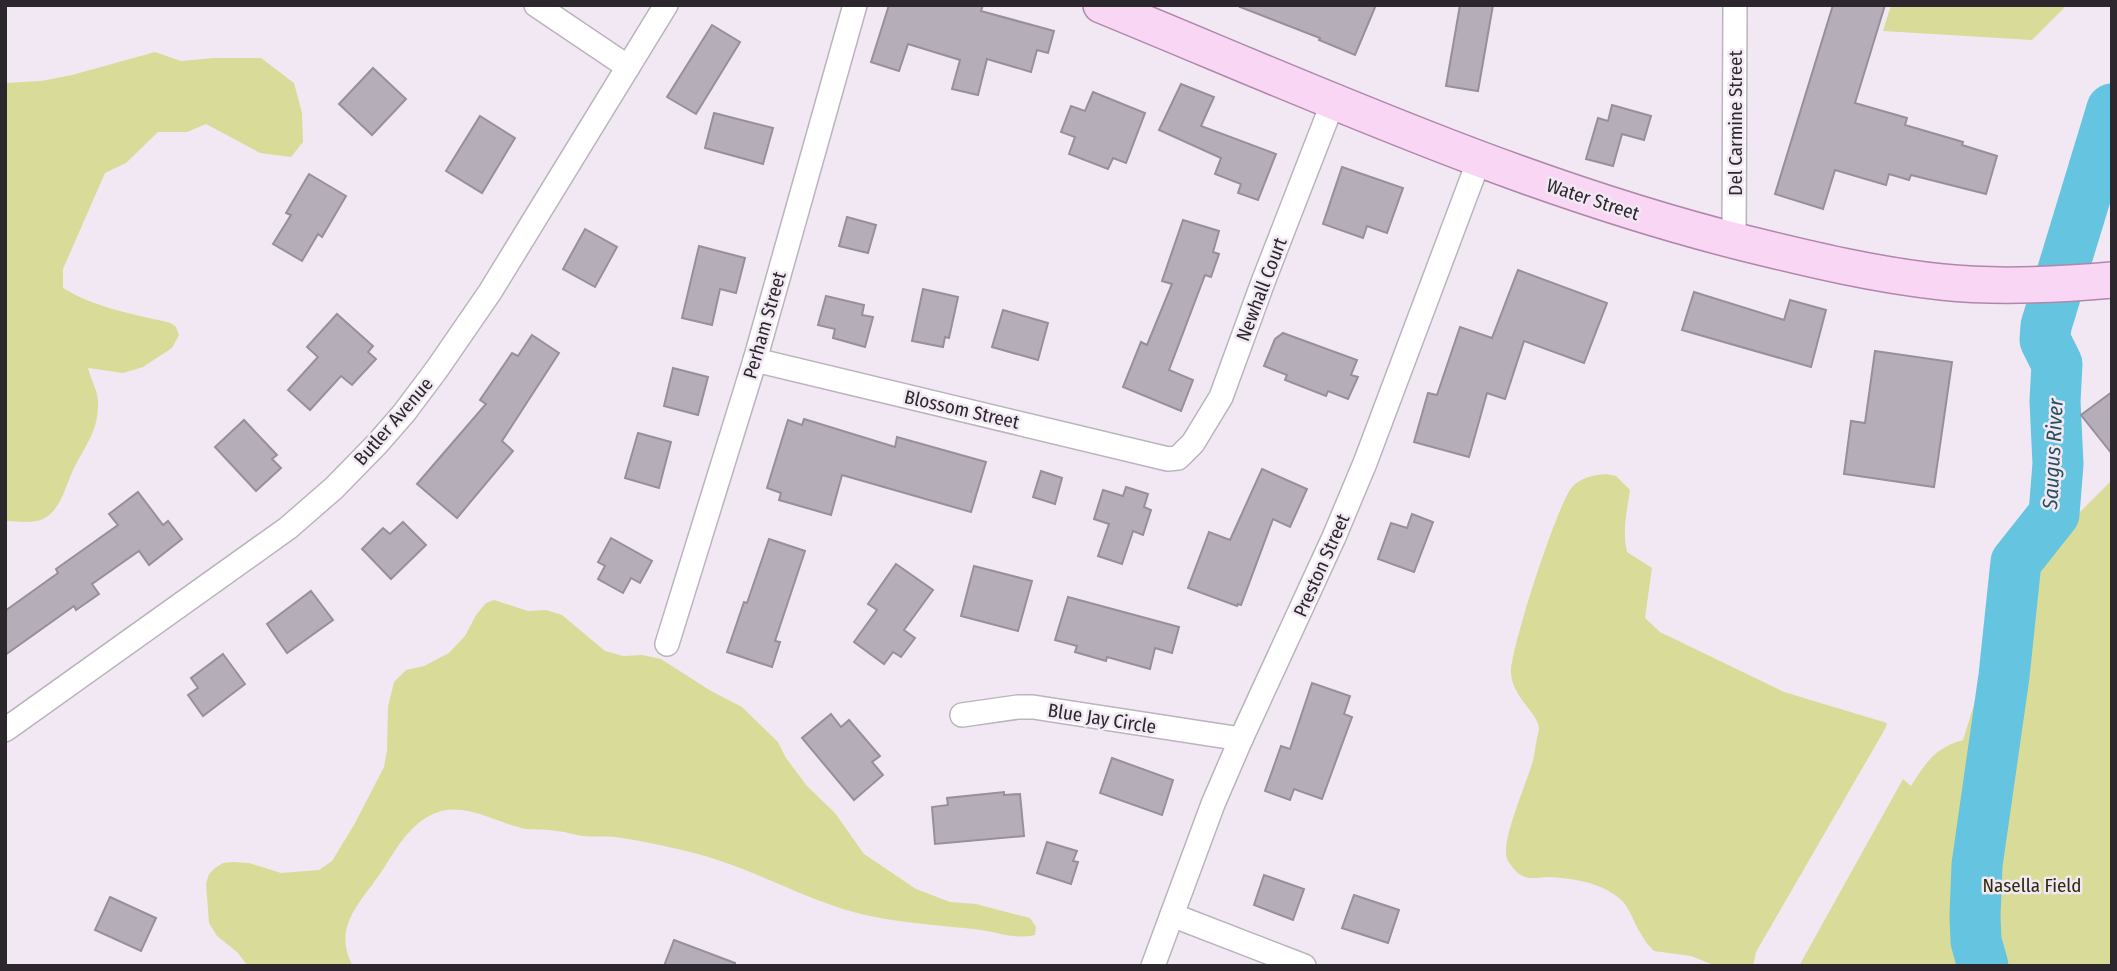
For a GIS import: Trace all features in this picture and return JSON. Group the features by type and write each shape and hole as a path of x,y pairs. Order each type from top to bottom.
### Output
{"main road":[{"name":"Water Street","path":"1101,5 1479,160 1613,206 1734,240 1880,274 1945,282 2034,285 2100,281"}],"street":[{"path":"536,5 628,67"},
{"name":"Butler Avenue","path":"5,730 288,528 334,488 377,444 404,413 460,336 666,5"},
{"name":"Perham Street","path":"667,644 755,360 855,5"},
{"name":"Del Carmine Street","path":"1734,240 1735,5"},
{"name":"Newhall Court","path":"1168,459 1178,458 1188,449 1219,403 1334,102"},
{"name":"Preston Street","path":"1153,966 1213,804 1366,463 1479,160"},
{"name":"Blossom Street","path":"755,360 1168,459"},
{"name":"Blue Jay Circle","path":"962,715 1033,707 1241,739"},
{"path":"1172,915 1304,966"}],"green space":[{"path":"1891,5 2067,5 2032,40 1883,31"},
{"path":"155,52 181,61 261,58 294,83 302,113 303,142 291,157 260,153 206,124 187,132 158,132 126,163 105,173 63,269 63,288 102,305 171,323 179,335 172,348 143,367 123,373 88,368 98,400 98,414 91,436 61,499 48,516 38,521 5,521 5,83 41,81 72,75"},
{"path":"1606,474 1616,476 1630,490 1625,528 1627,552 1652,568 1645,618 1660,632 1784,692 1887,723 1756,952 1753,966 1716,966 1691,956 1654,951 1624,903 1608,891 1574,880 1526,877 1517,872 1508,861 1506,853 1510,828 1533,760 1539,729 1535,717 1512,682 1512,660 1546,547 1565,499 1572,487 1580,481"},
{"name":"Nasella Field","path":"2112,480 2112,966 1799,966 1903,779 1911,786 1932,757 1945,747 1963,740 1976,698 1986,689 2005,602 2067,525"},
{"path":"494,600 528,611 546,610 562,615 605,651 623,656 642,655 661,659 742,707 778,742 786,758 807,786 835,813 864,854 916,889 950,902 976,904 1030,918 1036,927 1035,935 1011,936 870,916 837,907 698,854 615,837 526,829 478,814 454,810 429,816 411,830 358,904 346,933 348,954 353,966 248,966 237,952 217,936 209,923 206,884 209,874 223,863 249,863 281,873 319,870 332,861 384,767 388,707 394,682 406,670 424,666 449,653 465,636 486,603"}],"building":[{"path":"889,5 983,5 981,11 1054,31 1048,53 1037,50 1031,72 987,59 978,95 952,89 960,60 908,44 899,71 871,62"},
{"path":"1376,5 1355,55 1319,40 1320,38 1240,7"},
{"path":"1460,5 1493,5 1478,91 1446,86"},
{"path":"1833,5 1885,5 1855,103 1907,118 1905,125 1963,142 1962,145 1997,156 1986,194 1911,175 1909,180 1889,174 1886,185 1835,170 1823,209 1775,194"},
{"path":"712,25 740,42 696,114 667,97"},
{"path":"373,68 406,99 372,135 339,104"},
{"path":"1181,84 1214,97 1201,126 1276,154 1258,200 1238,193 1241,184 1215,174 1221,158 1159,130"},
{"path":"1093,92 1145,113 1126,163 1113,158 1108,169 1069,154 1075,137 1061,132 1071,106 1085,111"},
{"path":"1612,105 1651,116 1644,140 1622,134 1613,166 1586,159 1598,118 1608,121"},
{"path":"714,113 773,128 763,164 705,148"},
{"path":"480,116 515,138 482,193 446,171"},
{"path":"1342,167 1403,188 1387,233 1367,226 1363,238 1323,224"},
{"path":"309,174 346,196 322,237 318,234 302,261 273,244 291,215 286,213"},
{"path":"847,217 876,225 868,253 839,246"},
{"path":"1183,220 1219,231 1213,252 1219,254 1211,277 1205,275 1169,370 1193,380 1181,411 1123,387 1141,342 1147,345 1172,284 1162,281"},
{"path":"585,229 617,247 595,287 563,269"},
{"path":"699,246 745,258 736,293 720,289 712,325 682,318"},
{"path":"1518,270 1607,303 1584,363 1524,341 1505,399 1487,393 1469,457 1414,442 1428,393 1437,395 1460,327 1492,338"},
{"path":"923,289 958,297 949,338 945,337 943,347 912,341"},
{"path":"1694,292 1784,320 1790,300 1826,310 1811,367 1682,330"},
{"path":"826,296 864,305 862,315 873,317 865,347 833,338 835,329 818,325"},
{"path":"1003,310 1048,323 1038,360 992,347"},
{"path":"337,314 373,346 368,352 376,359 352,385 341,376 310,410 288,390 318,357 307,347"},
{"path":"1283,333 1357,360 1351,375 1358,377 1348,399 1328,391 1326,396 1285,380 1287,375 1264,366 1275,339"},
{"path":"532,335 559,353 502,441 513,451 457,518 417,484 486,404 480,400 512,353 518,356"},
{"path":"1875,351 1952,362 1934,487 1844,474 1851,421 1865,423"},
{"path":"673,368 708,377 698,415 664,406"},
{"path":"2112,392 2112,454 2081,415"},
{"path":"804,419 895,447 897,437 986,462 971,512 842,475 831,515 779,500 781,493 767,488 788,420 802,425"},
{"path":"244,420 277,455 272,459 281,468 256,491 215,447"},
{"path":"638,433 671,442 659,488 625,478"},
{"path":"1262,469 1307,489 1290,527 1273,519 1241,605 1237,606 1188,588 1209,532 1230,540"},
{"path":"1041,471 1062,478 1055,504 1033,497"},
{"path":"1126,487 1148,494 1144,507 1151,510 1143,535 1133,531 1122,564 1098,556 1109,524 1094,519 1103,490 1123,496"},
{"path":"138,492 163,525 168,521 182,539 149,565 139,551 92,584 99,594 76,610 74,606 5,655 5,611 58,573 56,569 118,525 109,514"},
{"path":"1412,514 1433,522 1414,572 1378,559 1391,523 1407,528"},
{"path":"403,522 426,545 391,579 362,549 383,528 390,534"},
{"path":"611,538 652,561 640,583 631,578 623,593 598,579 605,566 598,562"},
{"path":"769,539 805,551 775,641 780,642 772,667 727,652"},
{"path":"896,564 933,590 904,630 915,638 901,657 893,652 884,664 854,642 877,610 868,604"},
{"path":"974,566 1032,581 1018,631 961,616"},
{"path":"311,591 333,620 287,653 267,624"},
{"path":"1068,597 1179,627 1172,653 1155,648 1150,669 1107,657 1106,661 1075,652 1077,646 1055,640"},
{"path":"223,654 245,684 203,716 188,695 198,688 191,678"},
{"path":"1312,683 1350,696 1344,714 1352,717 1322,799 1294,789 1290,800 1265,791 1281,746 1290,749"},
{"path":"831,714 841,727 849,720 880,756 872,762 883,775 854,800 802,738"},
{"path":"1112,758 1173,780 1162,815 1100,793"},
{"path":"1004,792 1004,795 1020,794 1024,836 935,844 932,807 948,805 947,798"},
{"path":"1047,842 1077,851 1073,861 1078,862 1071,884 1037,873"},
{"path":"1264,875 1304,889 1293,920 1254,905"},
{"path":"1354,895 1399,910 1388,943 1342,928"},
{"path":"110,897 156,918 141,951 95,930"},
{"path":"674,940 735,963 735,966 664,966"}],"waterway":[{"name":"Saugus River","path":"1983,966 1976,941 1977,865 2004,676 2016,562 2054,514 2058,464 2055,401 2057,364 2045,340 2046,326 2112,109"}]}
